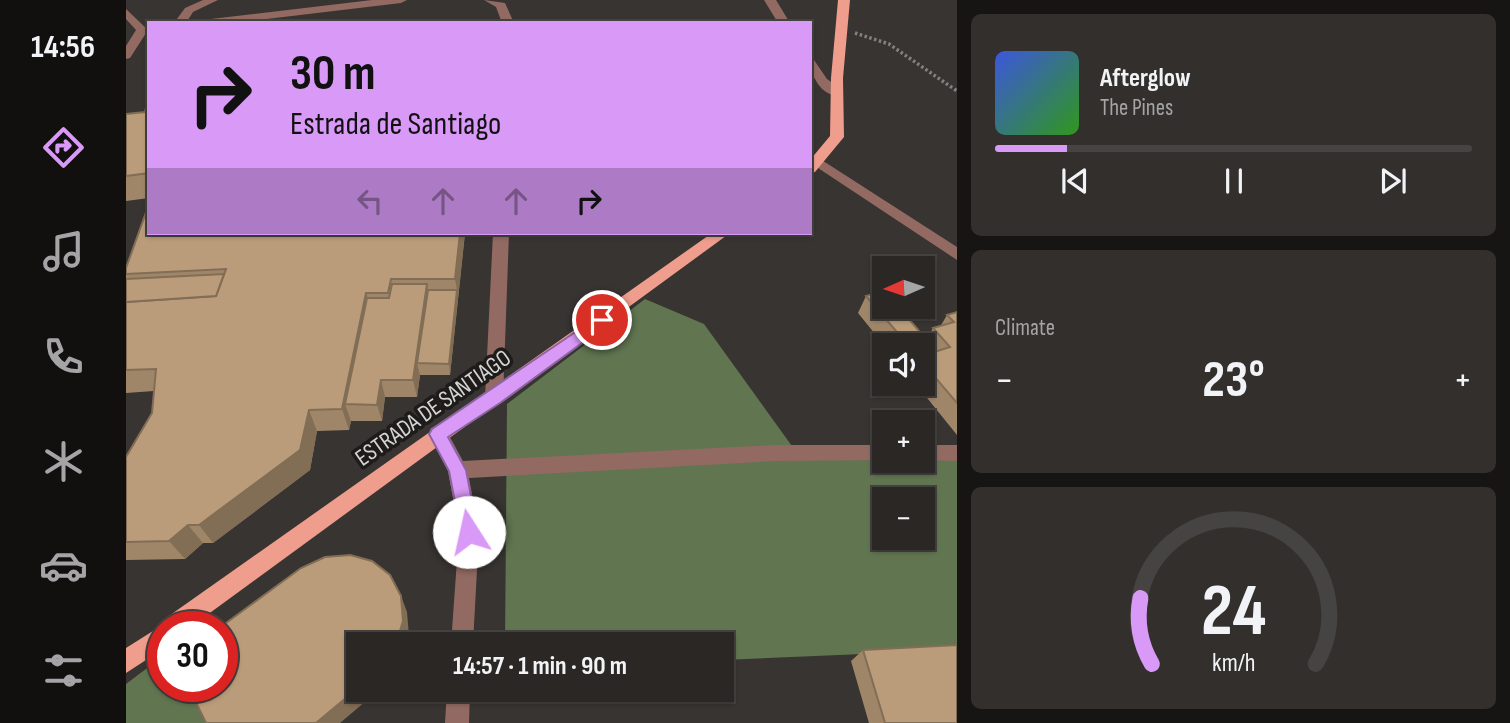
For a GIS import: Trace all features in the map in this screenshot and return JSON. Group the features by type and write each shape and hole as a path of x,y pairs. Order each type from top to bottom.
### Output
{"main road":[{"path":"814,165 836,137 844,0"},
{"name":"ESTRADA DE SANTIAGO","path":"195,611 719,235"},
{"path":"126,662 147,647"}],"street":[{"path":"181,21 189,10 212,0"},
{"path":"219,21 401,0"},
{"path":"490,0 501,5 507,21"},
{"path":"769,0 783,21"},
{"path":"126,12 145,29"},
{"path":"126,31 145,29"},
{"path":"126,55 145,29"},
{"path":"812,66 823,82 837,93"},
{"path":"814,165 957,255"},
{"path":"494,398 501,235"},
{"path":"438,434 457,470 469,532 463,632"},
{"path":"457,470 776,453 872,453"},
{"path":"935,453 957,453"},
{"path":"457,723 458,702"}],"path":[{"path":"841,28 889,44 957,91"}],"green space":[{"path":"645,299 704,324 802,460 872,460 872,473 935,473 935,459 957,459 957,650 734,660 734,632 505,632 507,404"},
{"path":"147,668 147,702 206,702 216,723 126,723 126,684"}],"building":[{"path":"147,103 147,173 126,176 126,114 145,112"},
{"path":"147,210 147,235 460,235 455,279 391,279 388,293 366,293 342,409 309,410 300,450 199,525 188,525 169,541 126,542 126,457 152,413 156,369 126,370 126,302 216,296 226,269 126,274"},
{"path":"224,274 216,296 126,302 126,279"},
{"path":"392,284 427,284 413,380 381,380 377,405 345,404 367,298 389,298"},
{"path":"428,290 457,290 449,364 417,363"},
{"path":"957,312 957,403 935,377 935,352 950,347 933,328 954,322 947,315"},
{"path":"886,319 909,319 921,333 898,333"},
{"path":"350,555 372,561 390,575 401,596 403,621 400,632 346,632 346,698 316,723 206,723 196,702 238,702 238,614 301,568 325,557"},
{"path":"957,645 957,723 885,723 863,650"}],"route":[{"path":"469,532 457,470 438,434 494,398 602,320"}]}
